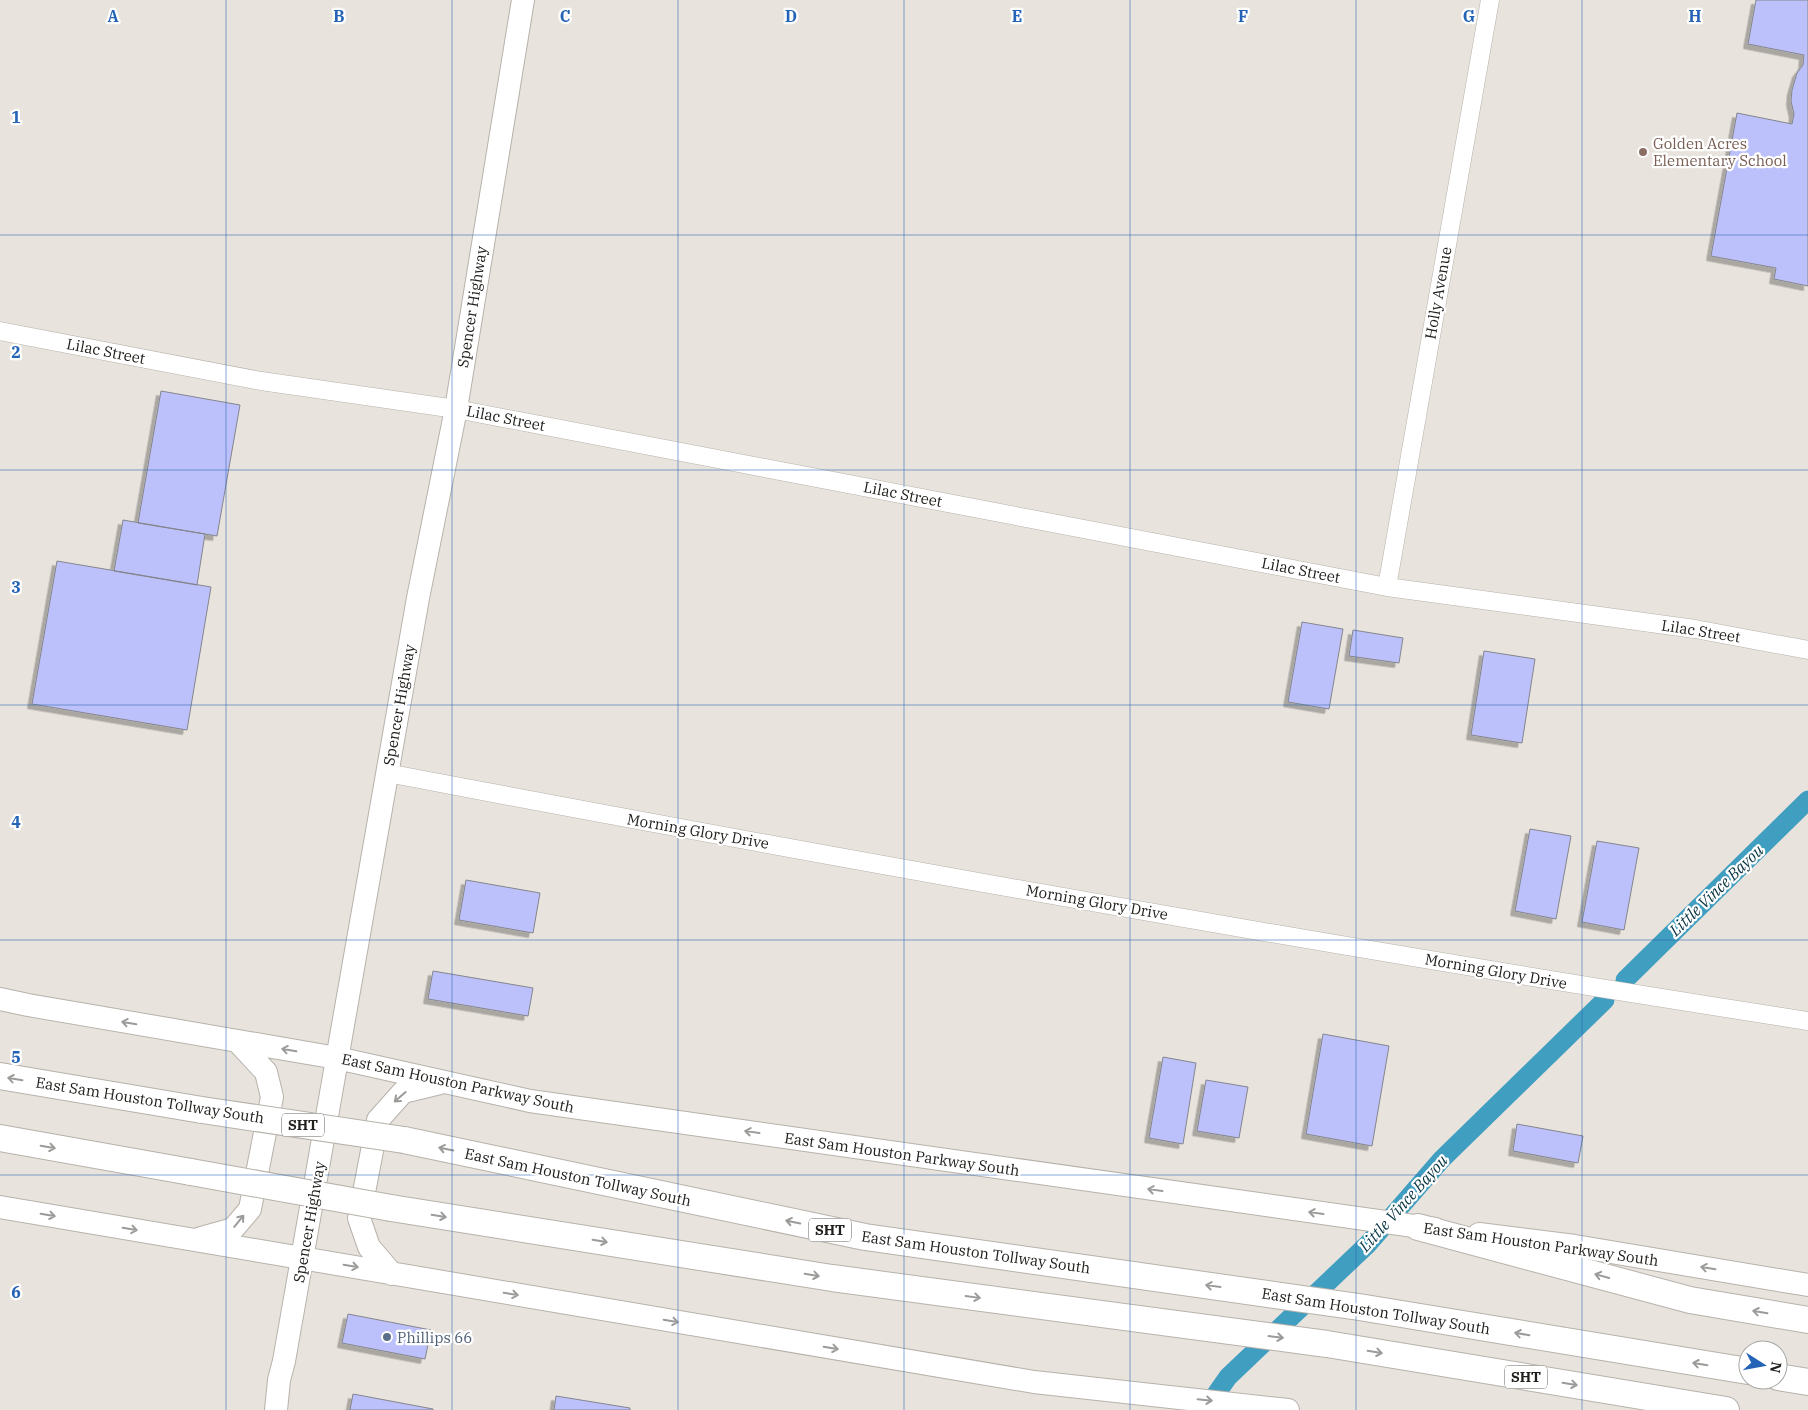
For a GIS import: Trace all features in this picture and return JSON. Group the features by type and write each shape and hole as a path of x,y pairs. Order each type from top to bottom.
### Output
{"highway":[{"name":"East Sam Houston Tollway South","path":"0,1076 202,1110 404,1140 865,1237 1261,1292 1738,1370"},
{"name":"SHT","path":"0,1138 391,1208 832,1278 1327,1344 1726,1410"},
{"path":"1418,1227 1690,1300 1808,1320"},
{"path":"1788,1378 1808,1382"}],"main road":[{"name":"Spencer Highway","path":"276,1410 279,1380 284,1361 418,598 456,408 522,0"},
{"name":"East Sam Houston Parkway South","path":"0,999 337,1058 530,1101 1364,1220 1575,1246 1808,1285"},
{"path":"195,1240 233,1229 250,1209 272,1098 266,1072 238,1042"},
{"path":"392,1274 369,1247 359,1218 378,1120 403,1092 446,1082"},
{"path":"0,1207 1034,1382 1288,1410"}],"street":[{"name":"Holly Avenue","path":"1387,587 1490,0"},
{"name":"Lilac Street","path":"0,331 261,381 456,408 1387,587 1695,629 1808,650"},
{"name":"Morning Glory Drive","path":"387,773 975,882 1613,991 1808,1021"}],"building":[{"path":"1756,0 1808,0 1808,286 1774,279 1776,268 1711,256 1737,113 1792,124 1794,114 1791,101 1792,90 1797,73 1803,65 1804,55 1748,44"},
{"path":"161,391 240,405 217,536 138,523"},
{"path":"123,520 205,534 197,585 114,571"},
{"path":"57,561 211,587 187,730 32,704"},
{"path":"1302,622 1343,629 1329,709 1288,702"},
{"path":"1353,630 1403,638 1399,663 1349,656"},
{"path":"1484,651 1535,659 1522,743 1471,735"},
{"path":"1530,829 1571,836 1556,919 1515,911"},
{"path":"1597,841 1639,848 1624,930 1582,922"},
{"path":"466,880 540,893 533,933 459,920"},
{"path":"433,971 533,988 528,1016 428,999"},
{"path":"1323,1034 1389,1046 1372,1146 1306,1134"},
{"path":"1163,1057 1196,1063 1183,1144 1149,1138"},
{"path":"1206,1080 1248,1087 1239,1138 1197,1131"},
{"path":"1517,1124 1583,1136 1578,1163 1513,1151"},
{"name":"Phillips 66","path":"348,1314 431,1330 425,1359 342,1343"},
{"path":"353,1394 433,1409 433,1410 350,1410"},
{"path":"556,1396 630,1408 630,1410 554,1410"}],"waterway":[{"name":"Little Vince Bayou","path":"1625,980 1808,800"},
{"name":"Little Vince Bayou","path":"1205,1410 1228,1377 1368,1244 1442,1159 1605,1000"}],"place":[{"name":"Golden Acres Elementary School","path":"1643,152"},
{"name":"Phillips 66","path":"387,1337"}]}
